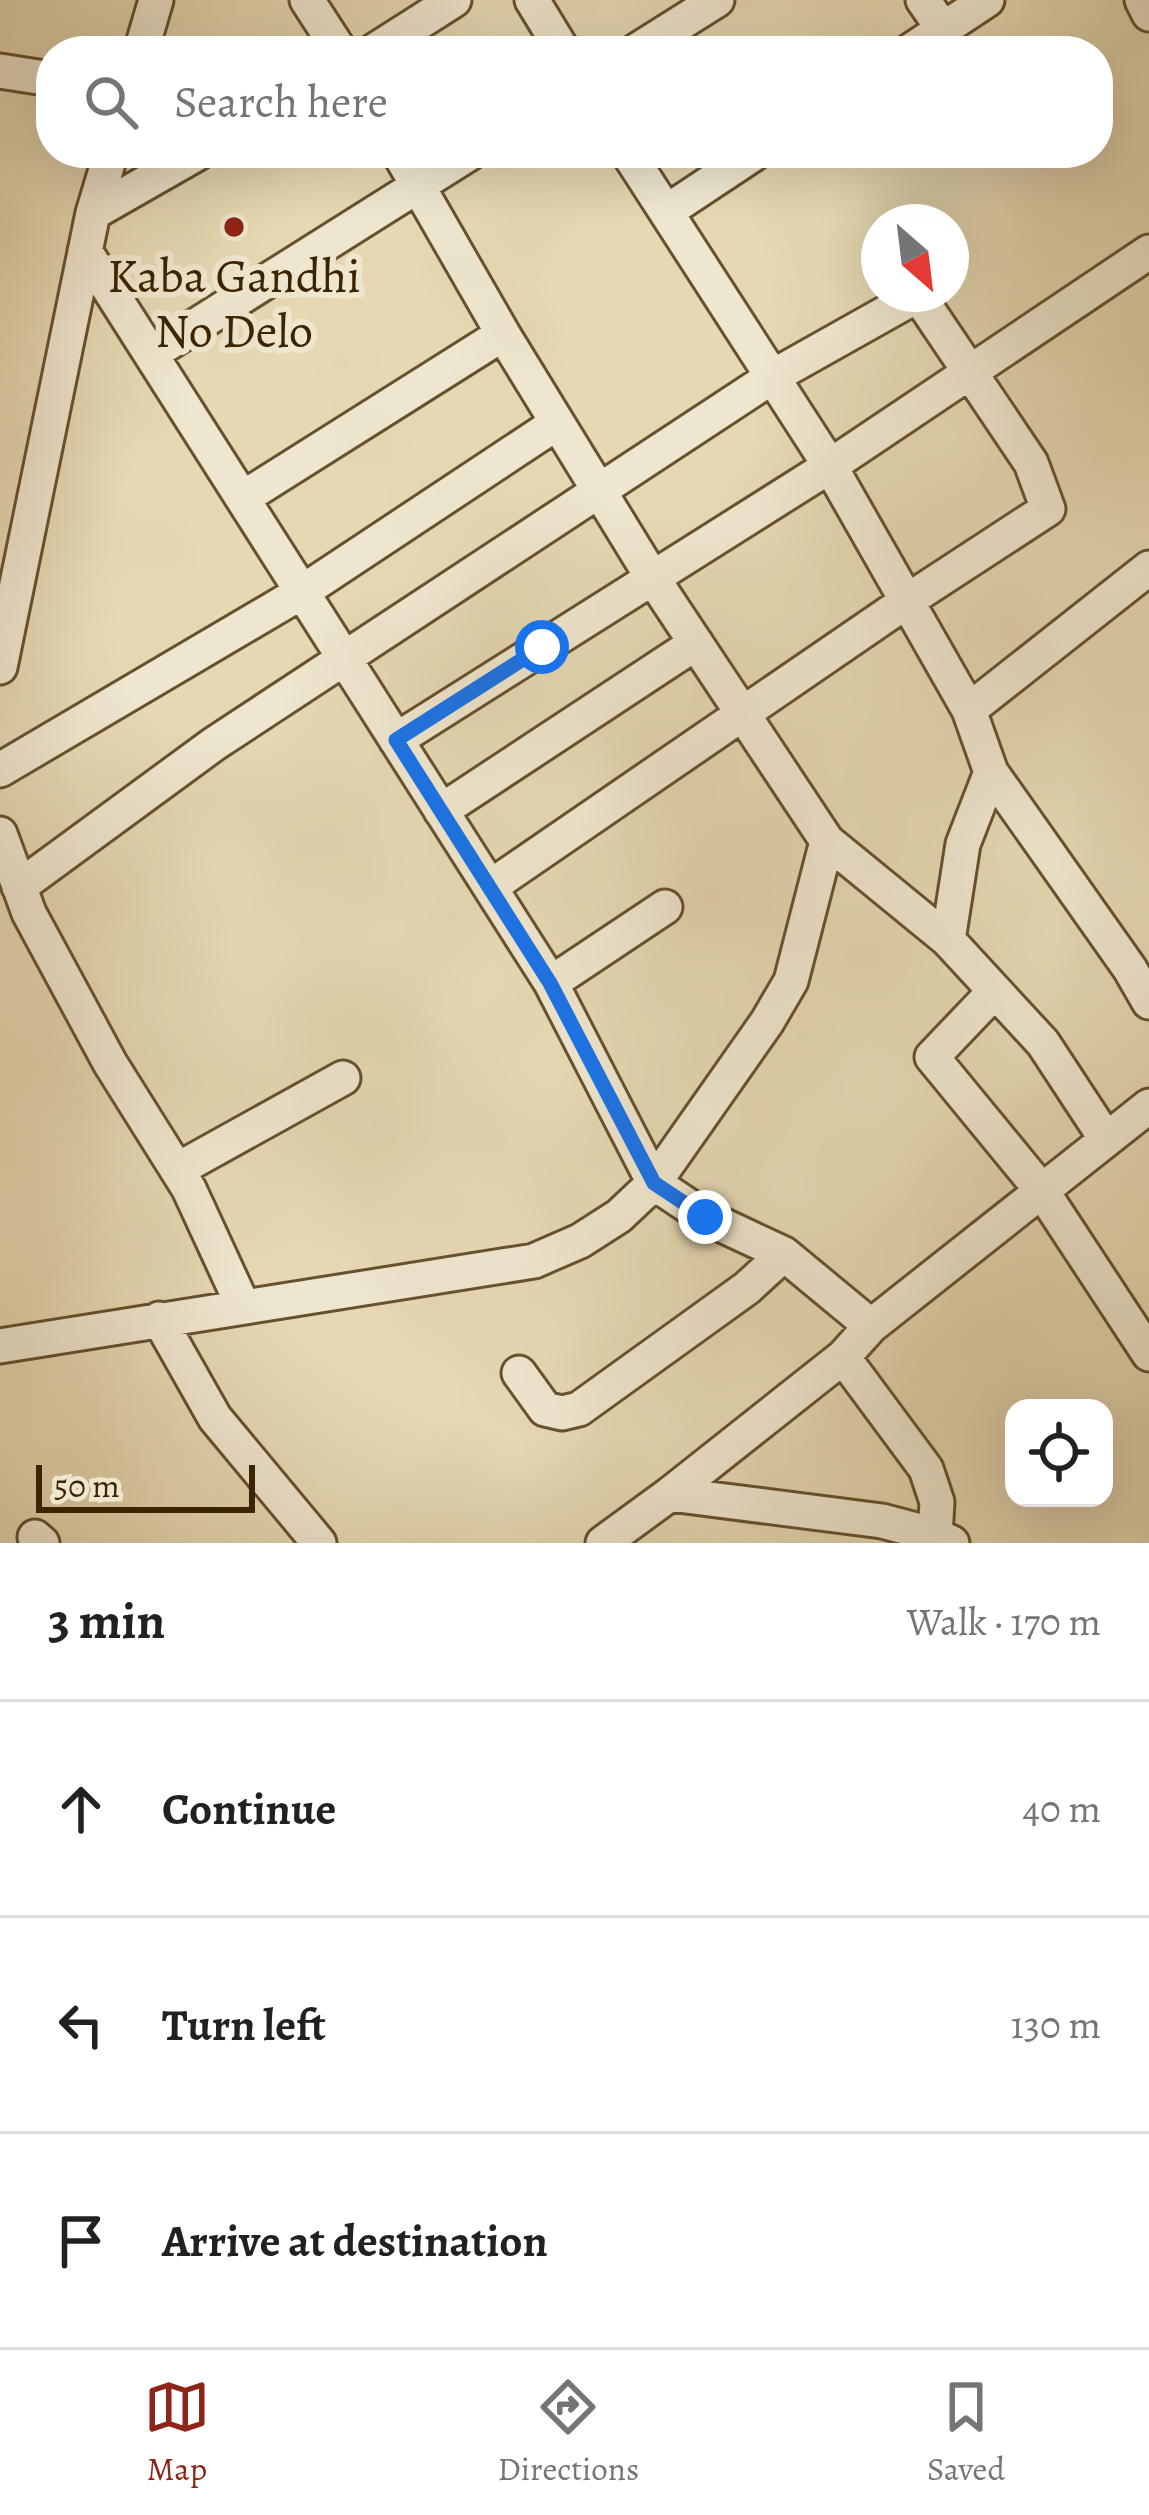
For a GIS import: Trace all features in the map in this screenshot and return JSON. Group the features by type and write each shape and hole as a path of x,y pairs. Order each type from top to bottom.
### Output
{"street":[{"path":"145,36 156,0"},
{"path":"307,0 330,36"},
{"path":"398,36 454,0"},
{"path":"532,0 554,36"},
{"path":"660,36 717,0"},
{"path":"923,0 943,29"},
{"path":"932,36 987,0"},
{"path":"1142,0 1149,14"},
{"path":"0,71 36,77"},
{"path":"0,667 85,250 107,168"},
{"path":"93,214 172,168"},
{"path":"407,168 652,578 826,841 948,940 1043,1043 1106,1139"},
{"path":"151,354 445,168"},
{"path":"638,168 830,466 969,710 991,772 1149,1003"},
{"path":"666,212 732,168"},
{"path":"85,250 550,983 654,1183 705,1217 784,1253 872,1326"},
{"path":"396,740 830,466 1149,252"},
{"path":"20,887 214,744 772,377 918,295 1031,463 1048,509 490,887"},
{"path":"242,498 503,334"},
{"path":"0,770 302,592 557,423"},
{"path":"969,710 1149,568"},
{"path":"441,811 697,643"},
{"path":"948,940 963,844 991,772"},
{"path":"0,834 29,914 110,1063 189,1189 243,1306"},
{"path":"0,1346 534,1261 580,1241 619,1216 654,1183 767,1022 791,981 826,841"},
{"path":"550,983 664,907"},
{"path":"995,991 932,1058 1042,1191 1149,1354"},
{"path":"177,1170 343,1078"},
{"path":"603,1543 843,1357 872,1326 1149,1106"},
{"path":"519,1372 545,1409 562,1413 579,1409 747,1288 784,1253"},
{"path":"159,1319 215,1418 319,1543"},
{"path":"670,1494 940,1540 937,1502 926,1469 843,1357"}],"place":[{"name":"Kaba Gandhi No Delo","path":"234,227"}],"route":[{"path":"542,647 396,740 550,983 654,1183 705,1217"}]}
